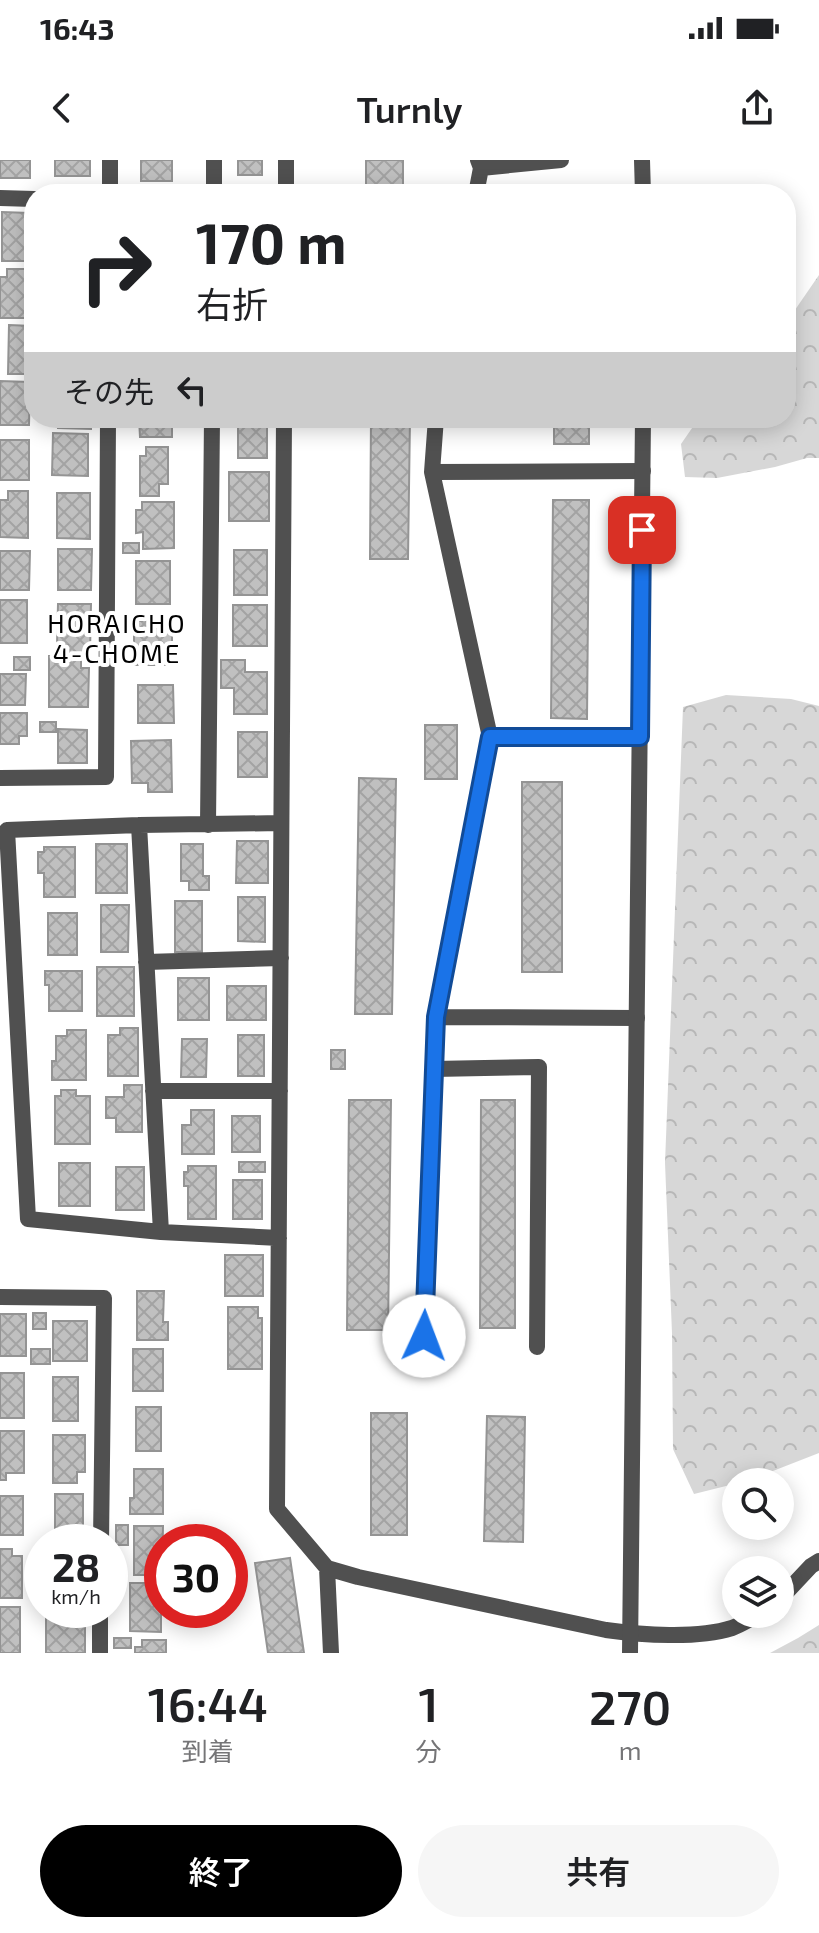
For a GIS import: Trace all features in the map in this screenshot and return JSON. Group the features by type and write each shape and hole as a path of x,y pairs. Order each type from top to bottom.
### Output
{"street":[{"path":"110,160 110,184"},
{"path":"214,160 214,184"},
{"path":"286,160 286,184"},
{"path":"477,184 479,164 561,160"},
{"path":"642,160 643,184"},
{"path":"0,198 24,199"},
{"path":"0,778 106,777 108,428"},
{"path":"208,825 212,428"},
{"path":"284,428 277,1509 327,1568 358,1577 606,1630 699,1634 732,1628"},
{"path":"424,1336 436,1017 490,737 432,472 435,428"},
{"path":"630,1653 643,428"},
{"path":"432,472 643,471"},
{"path":"490,737 640,737"},
{"path":"279,1238 161,1232 28,1219 7,830 281,823"},
{"path":"139,825 161,1232"},
{"path":"146,962 281,958"},
{"path":"436,1017 637,1018"},
{"path":"434,1069 539,1067 537,1347"},
{"path":"153,1091 280,1091"},
{"path":"0,1297 104,1298 101,1524"},
{"path":"794,1584 819,1561"},
{"path":"327,1568 331,1653"},
{"path":"100,1628 100,1653"}],"green space":[{"path":"819,275 819,458 717,478 685,477 681,444 692,428 796,428 796,308"},
{"path":"726,695 791,699 819,706 819,1453 781,1468 722,1468 722,1487 694,1494 673,1449 665,1163 683,707"},
{"path":"819,1625 819,1653 770,1653 798,1638"}],"building":[{"path":"0,160 30,160 30,178 0,178"},
{"path":"55,160 90,160 90,176 55,176"},
{"path":"141,160 172,160 172,181 141,181"},
{"path":"238,160 262,160 262,175 238,175"},
{"path":"366,160 403,160 403,184 366,184"},
{"path":"2,212 24,213 24,261 2,261"},
{"path":"7,269 24,269 24,318 0,318 0,277 7,277"},
{"path":"9,325 24,326 24,374 8,374"},
{"path":"0,381 24,382 24,425 0,425"},
{"path":"140,428 172,428 172,437 140,437"},
{"path":"238,428 267,428 267,458 238,458"},
{"path":"371,428 410,428 408,559 370,559"},
{"path":"554,428 589,428 589,444 554,444"},
{"path":"53,433 88,434 88,476 52,475"},
{"path":"0,440 29,440 29,480 0,480"},
{"path":"146,447 168,447 168,484 159,484 159,496 140,496 140,456 146,456"},
{"path":"229,472 269,472 269,521 229,521"},
{"path":"8,491 28,491 28,538 0,537 0,500 8,500"},
{"path":"57,493 90,493 90,539 57,538"},
{"path":"553,500 589,500 587,719 551,718"},
{"path":"142,502 174,502 174,548 143,549 143,532 136,533 136,510 142,510"},
{"path":"123,543 139,543 139,553 123,553"},
{"path":"58,549 92,549 91,590 58,590"},
{"path":"234,550 267,550 267,595 234,595"},
{"path":"0,551 30,551 29,590 0,590"},
{"path":"136,561 170,561 170,604 136,604"},
{"path":"0,600 27,600 27,643 0,643"},
{"path":"58,604 91,604 90,653 68,653 68,645 57,645"},
{"path":"233,605 267,605 267,646 233,646"},
{"path":"134,621 172,621 172,665 134,665"},
{"path":"49,656 81,656 81,668 89,668 88,707 49,707"},
{"path":"14,657 30,657 30,670 14,670"},
{"path":"221,660 245,660 245,672 267,672 267,714 234,714 234,688 221,688"},
{"path":"0,674 26,674 25,705 0,705"},
{"path":"138,685 173,685 174,723 138,723"},
{"path":"0,713 27,713 27,736 19,736 19,744 0,744"},
{"path":"40,722 56,722 56,732 40,732"},
{"path":"425,725 457,725 457,779 425,779"},
{"path":"58,729 87,730 87,763 58,763"},
{"path":"238,732 267,732 267,777 238,777"},
{"path":"171,740 172,792 148,792 148,783 132,783 131,741"},
{"path":"359,778 396,779 392,1014 355,1014"},
{"path":"522,782 562,782 562,972 522,972"},
{"path":"237,841 268,841 268,883 236,883"},
{"path":"96,844 127,844 127,893 96,893"},
{"path":"181,844 203,844 203,876 209,876 209,890 189,890 189,881 181,881"},
{"path":"44,847 75,847 75,897 44,897 44,873 38,873 38,852 44,852"},
{"path":"238,897 265,897 265,942 238,941"},
{"path":"175,901 202,901 202,952 175,952"},
{"path":"101,905 129,905 128,952 101,952"},
{"path":"48,913 77,913 77,955 48,955"},
{"path":"97,967 134,967 134,1016 97,1016"},
{"path":"45,971 82,971 82,1011 49,1011 49,985 45,985"},
{"path":"178,978 209,978 209,1020 178,1020"},
{"path":"227,986 266,986 266,1020 227,1020"},
{"path":"120,1028 138,1028 138,1076 108,1076 108,1035 120,1035"},
{"path":"67,1030 86,1030 86,1080 52,1080 56,1036 67,1036"},
{"path":"238,1035 264,1035 264,1076 238,1076"},
{"path":"182,1039 207,1039 206,1077 181,1077"},
{"path":"331,1050 345,1050 345,1069 331,1069"},
{"path":"124,1085 142,1085 142,1132 116,1132 116,1118 106,1118 106,1097 124,1097"},
{"path":"61,1090 76,1090 76,1096 90,1096 90,1144 55,1144 55,1096 61,1096"},
{"path":"349,1100 391,1100 388,1330 347,1330"},
{"path":"481,1100 515,1100 515,1328 480,1328"},
{"path":"191,1110 214,1110 214,1154 182,1154 182,1125 191,1125"},
{"path":"232,1116 260,1116 260,1152 232,1152"},
{"path":"239,1162 265,1162 265,1172 239,1172"},
{"path":"59,1163 90,1163 90,1206 59,1206"},
{"path":"188,1166 216,1166 216,1219 188,1219 188,1186 184,1186 184,1172 188,1172"},
{"path":"116,1167 144,1167 144,1210 116,1210"},
{"path":"233,1180 262,1180 262,1219 233,1219"},
{"path":"225,1255 263,1255 263,1296 225,1296"},
{"path":"137,1291 164,1291 163,1322 168,1322 168,1340 137,1340"},
{"path":"228,1307 258,1307 258,1318 262,1318 262,1369 228,1369"},
{"path":"33,1313 46,1313 46,1329 33,1329"},
{"path":"0,1314 26,1314 26,1356 0,1356"},
{"path":"53,1321 87,1321 87,1361 53,1361"},
{"path":"31,1349 50,1349 50,1364 31,1364"},
{"path":"133,1349 163,1349 163,1391 133,1391"},
{"path":"0,1373 24,1373 24,1418 0,1418"},
{"path":"53,1377 78,1377 78,1421 53,1421"},
{"path":"136,1407 161,1407 161,1451 136,1451"},
{"path":"371,1413 407,1413 407,1535 371,1535"},
{"path":"487,1416 525,1417 523,1542 484,1541"},
{"path":"0,1431 24,1431 24,1473 6,1473 6,1480 0,1480"},
{"path":"53,1435 85,1435 85,1472 77,1472 77,1483 53,1483"},
{"path":"134,1469 163,1469 163,1514 130,1514 130,1498 134,1498"},
{"path":"55,1494 83,1494 83,1524 55,1524"},
{"path":"0,1496 23,1496 23,1535 0,1535"},
{"path":"134,1526 144,1526 144,1575 134,1575"},
{"path":"0,1549 12,1549 12,1556 22,1556 22,1598 0,1598"},
{"path":"290,1558 304,1653 268,1653 255,1563"},
{"path":"130,1583 144,1583 144,1628 161,1628 161,1632 130,1631"},
{"path":"0,1607 20,1607 20,1653 0,1653"},
{"path":"46,1628 85,1628 85,1653 46,1653"},
{"path":"114,1638 131,1638 131,1648 114,1648"},
{"path":"142,1640 166,1640 166,1653 135,1653 135,1647 142,1647"}],"district":[{"name":"HORAICHO 4-CHOME","path":"117,639"}],"route":[{"path":"424,1336 436,1017 490,737 640,737 642,530"}]}
